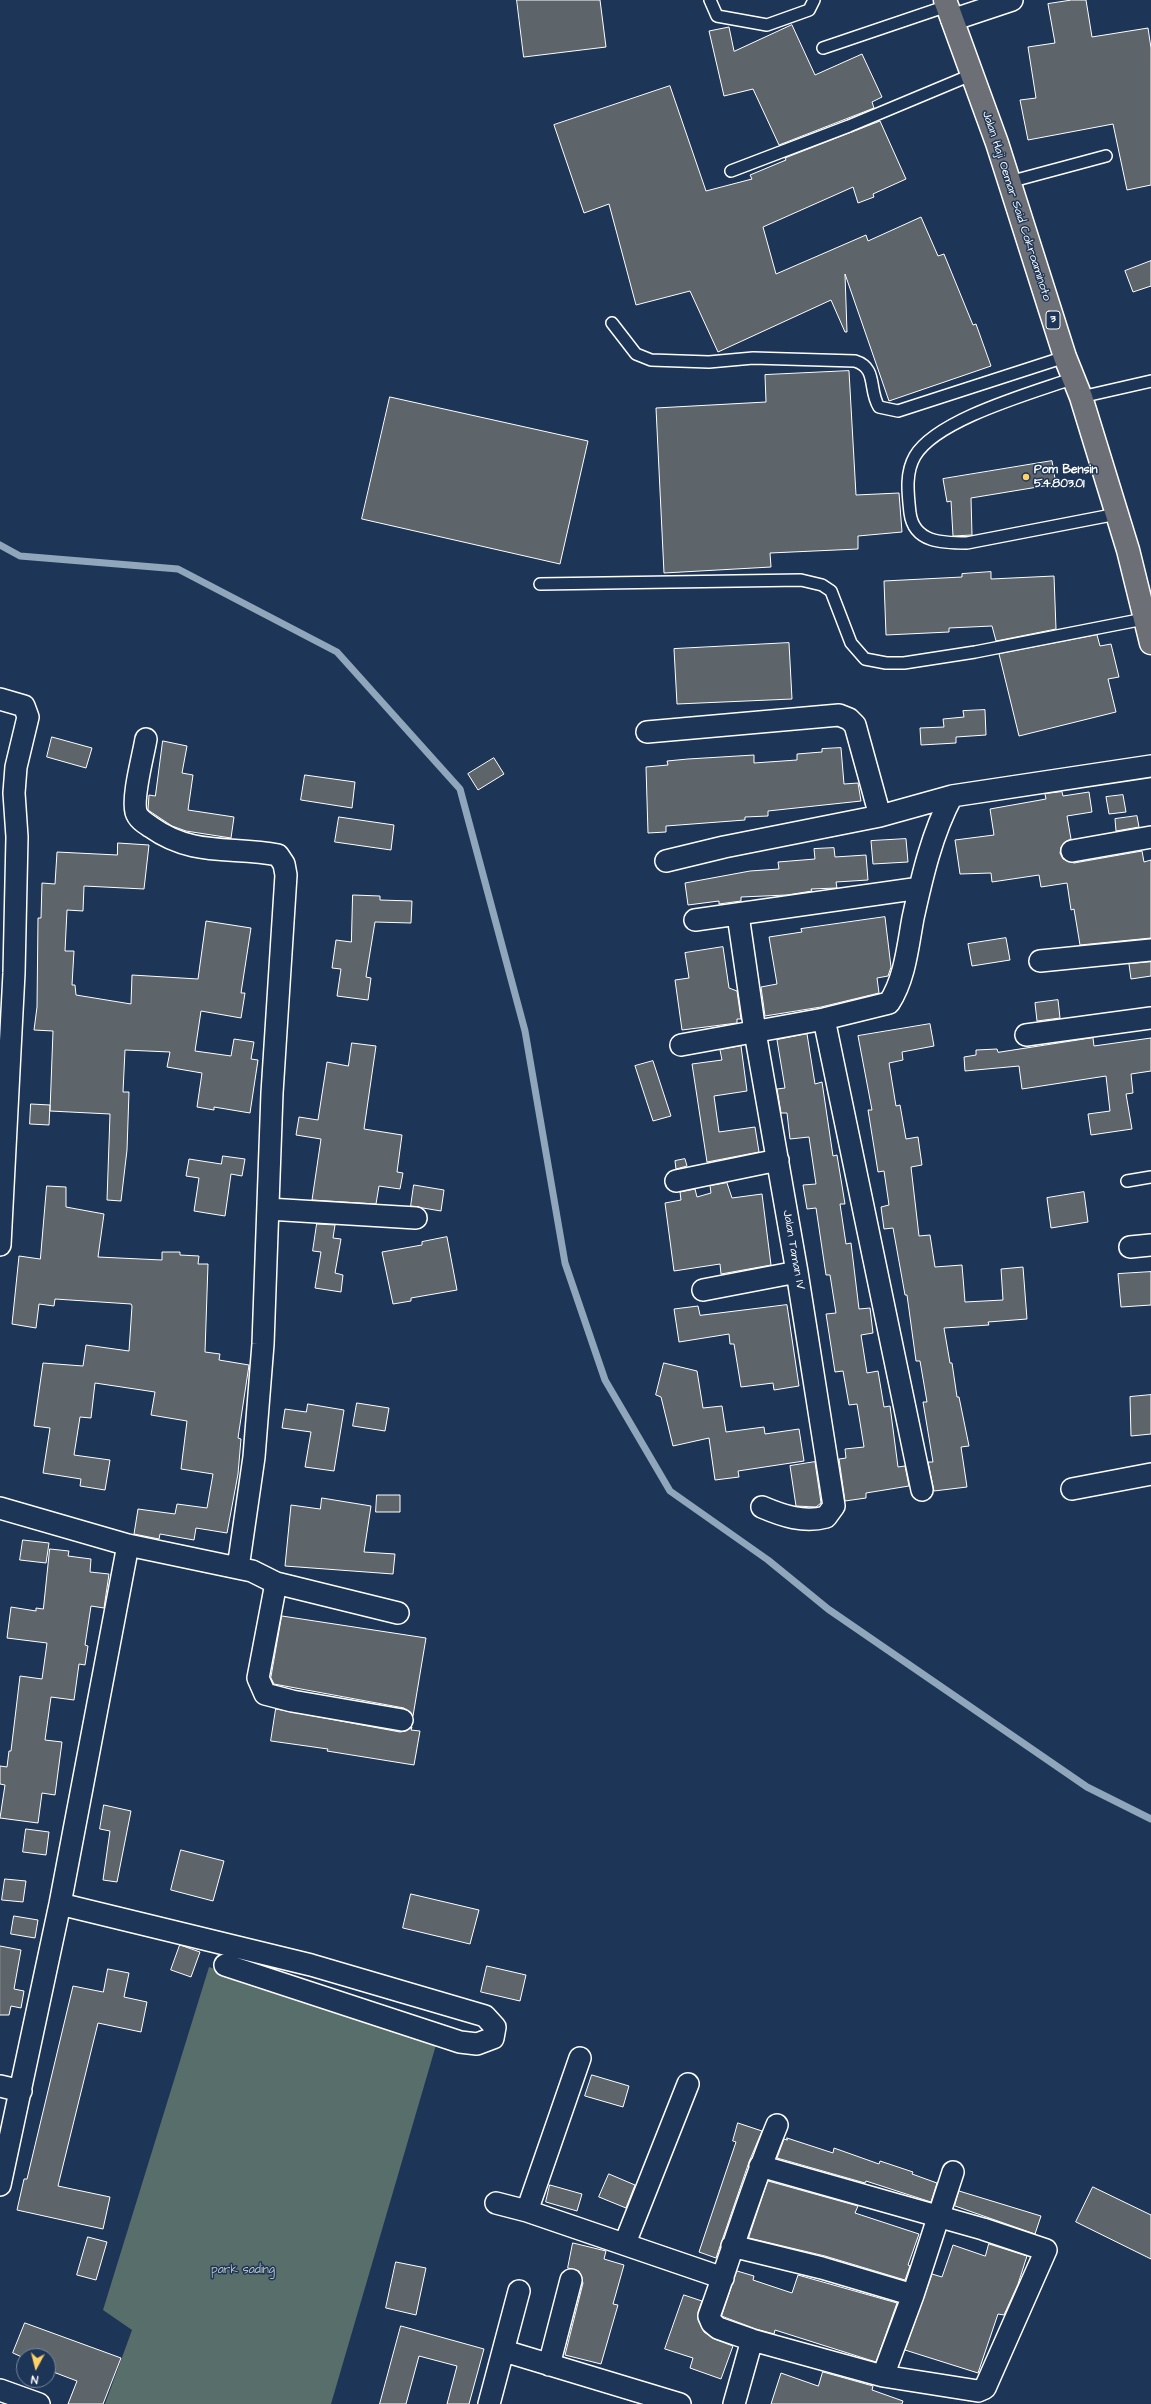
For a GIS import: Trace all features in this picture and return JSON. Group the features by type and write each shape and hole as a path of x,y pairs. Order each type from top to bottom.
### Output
{"highway":[{"name":"Jalan Haji Oemar Said Cokroaminoto","path":"948,9 997,143 1065,357 1078,387 1117,514 1151,643"}],"street":[{"path":"948,9 1003,2"},
{"path":"0,699 24,706 28,717 16,767 8,836 8,1113 0,1245"},
{"path":"647,732 839,715 849,719 855,725 880,816"},
{"path":"146,739 135,798 137,814 140,819 164,835 187,845 207,850 278,855 284,864 286,875 286,905 280,953 272,1086 263,1344 254,1458 238,1568"},
{"path":"666,861 880,816 952,796 1151,766"},
{"path":"681,1045 824,1019 889,1003 894,995 904,962 920,888 942,815 952,796"},
{"path":"1072,851 1151,837"},
{"path":"695,920 920,888"},
{"name":"Jalan Taman IV","path":"738,915 755,1032 797,1272 834,1506 826,1517 807,1519 779,1515 762,1507"},
{"path":"1040,962 1151,950"},
{"path":"1026,1035 1151,1018"},
{"path":"824,1019 922,1490"},
{"path":"676,1181 778,1160"},
{"path":"268,1209 416,1218"},
{"path":"1130,1247 1151,1245"},
{"path":"703,1290 797,1272"},
{"path":"1072,1489 1151,1474"},
{"path":"0,1508 128,1545 252,1570 276,1583 398,1613"},
{"path":"1,2180 60,1904 128,1545"},
{"path":"276,1583 258,1678 265,1694 292,1702 402,1720"},
{"path":"60,1904 310,1965 485,2016 495,2027 493,2038 477,2044 460,2042 224,1964"},
{"path":"527,2211 580,2058"},
{"path":"625,2243 688,2084"},
{"path":"0,2086 21,2091"},
{"path":"760,2166 1024,2241 1046,2250 986,2388 978,2391 882,2376 752,2340 718,2328 712,2323 709,2316 760,2166 777,2125"},
{"path":"882,2376 913,2295 940,2217 953,2172"},
{"path":"496,2203 527,2211 625,2243 723,2278"},
{"path":"732,2246 822,2268 913,2295"},
{"path":"549,2365 571,2280"},
{"path":"489,2404 519,2291"},
{"path":"734,2404 752,2340"},
{"path":"511,2353 680,2404"},
{"path":"0,2390 39,2404"}],"lane":[{"path":"710,0 717,16 767,25 809,10 814,0"},
{"path":"823,48 948,9"},
{"path":"731,171 849,126 971,75"},
{"path":"1009,182 1106,156"},
{"path":"612,323 636,354 651,360 709,362 753,358 855,361 866,366 870,372 875,401 879,407 898,411 1065,357"},
{"path":"1117,514 968,543 944,543 928,539 920,535 912,523 907,491 908,476 914,457 925,442 946,428 988,409 1078,387 1151,381"},
{"path":"540,584 801,580 814,582 831,591 850,643 865,659 886,663 904,663 975,652 1144,619"},
{"path":"1128,1181 1151,1177"}],"green space":[{"name":"park sading","path":"209,1967 436,2045 331,2404 105,2404 132,2330 103,2310"}],"building":[{"path":"517,0 600,0 606,47 524,57"},
{"path":"1072,0 1086,0 1092,37 1148,28 1151,48 1151,185 1127,190 1113,124 1028,140 1020,100 1036,98 1028,47 1055,43 1048,4"},
{"path":"792,25 815,75 862,54 882,97 872,102 874,108 779,145 753,89 724,96 709,31 729,27 734,51"},
{"path":"670,86 706,191 752,179 750,175 786,160 785,158 880,121 906,179 873,194 874,197 858,203 853,187 763,227 776,274 866,235 868,241 921,217 938,256 944,254 973,325 976,324 991,366 889,401 845,274 847,332 845,332 831,300 718,352 690,291 636,305 609,204 584,213 554,125"},
{"path":"1151,261 1151,286 1133,292 1125,271"},
{"path":"849,371 856,495 899,493 902,532 858,536 858,549 770,553 771,567 664,573 656,408 766,402 765,375"},
{"path":"390,397 588,441 560,564 362,519"},
{"path":"1052,461 1056,484 971,498 972,535 953,536 951,501 947,502 943,479"},
{"path":"991,572 991,579 1054,576 1056,629 996,641 992,626 949,628 949,632 886,635 884,581 962,577 962,574"},
{"path":"1097,635 1100,646 1111,644 1119,677 1108,679 1116,712 1019,736 999,654"},
{"path":"789,643 792,699 677,704 674,649"},
{"path":"985,710 986,735 956,737 956,743 921,745 920,728 944,727 943,719 964,717 963,711"},
{"path":"52,737 92,748 86,768 47,757"},
{"path":"163,741 187,746 182,773 193,775 188,810 234,817 231,838 186,831 172,826 148,810 149,795 155,796"},
{"path":"841,748 844,784 858,783 861,801 768,811 768,816 745,817 745,820 666,826 666,832 648,833 646,767 668,765 667,761 754,755 754,763 797,760 797,754 822,752 822,749"},
{"path":"494,758 504,774 478,790 468,774"},
{"path":"305,775 355,782 352,808 301,800"},
{"path":"1062,792 1063,796 1089,792 1092,812 1067,816 1071,839 1065,842 1061,847 1060,853 1063,859 1074,863 1142,851 1144,862 1151,860 1151,938 1080,945 1074,909 1071,910 1067,883 1041,887 1039,875 992,882 991,873 960,874 955,840 994,835 990,809 1046,799 1045,794"},
{"path":"1123,795 1126,812 1109,814 1106,797"},
{"path":"1137,816 1139,827 1116,831 1115,819"},
{"path":"339,817 394,825 391,850 335,842"},
{"path":"906,839 908,862 873,864 871,841"},
{"path":"118,843 149,845 144,889 84,886 83,911 67,910 65,951 74,951 72,985 75,985 76,995 131,1004 132,975 198,979 206,921 251,928 241,993 245,993 241,1018 201,1011 195,1051 231,1056 234,1039 254,1042 251,1059 258,1060 250,1113 214,1107 214,1110 197,1107 202,1073 167,1067 170,1052 125,1050 123,1092 129,1092 127,1150 121,1201 107,1200 110,1114 50,1111 53,1031 34,1030 37,1007 38,918 41,918 42,883 55,884 57,852 117,855"},
{"path":"834,848 835,857 866,855 868,880 836,882 837,888 811,889 812,891 787,895 741,897 741,901 719,904 719,901 688,905 685,883 750,871 779,869 778,862 815,859 814,849"},
{"path":"353,895 380,896 380,900 412,901 411,923 375,922 366,977 371,978 368,1000 337,996 341,969 332,968 336,940 351,942"},
{"path":"885,917 891,967 888,976 877,978 879,993 821,1007 765,1016 761,987 777,984 769,937 802,932 801,929"},
{"path":"1006,938 1010,960 972,966 968,944"},
{"path":"723,947 729,988 737,991 741,1019 737,1019 737,1023 682,1030 675,980 689,978 685,953"},
{"path":"1151,962 1151,976 1131,979 1129,964"},
{"path":"1058,1000 1060,1018 1037,1021 1035,1003"},
{"path":"930,1024 934,1046 902,1052 903,1060 889,1063 896,1106 900,1105 906,1139 918,1137 922,1165 911,1167 919,1236 930,1235 935,1267 962,1265 965,1302 1003,1300 1001,1269 1023,1267 1027,1319 988,1322 989,1325 944,1328 950,1363 952,1363 957,1397 959,1397 969,1446 961,1447 967,1487 934,1491 928,1462 933,1462 923,1402 927,1402 920,1361 916,1361 907,1295 905,1295 893,1228 884,1229 881,1207 889,1205 884,1171 878,1172 868,1110 872,1110 858,1036"},
{"path":"807,1034 815,1084 822,1082 833,1156 837,1155 845,1204 840,1204 846,1244 851,1243 859,1309 870,1308 873,1333 861,1335 867,1373 878,1371 884,1407 890,1406 898,1467 905,1466 909,1486 866,1493 866,1498 845,1501 839,1459 846,1458 845,1449 864,1447 857,1404 849,1405 843,1371 835,1372 826,1314 836,1313 830,1275 826,1275 816,1208 807,1209 803,1185 816,1184 809,1137 790,1139 787,1113 781,1113 777,1089 785,1088 777,1040"},
{"path":"1093,1038 1094,1046 1151,1038 1151,1071 1131,1074 1133,1093 1126,1094 1132,1129 1091,1135 1088,1114 1110,1111 1106,1076 1022,1089 1019,1066 965,1071 964,1057 976,1055 976,1050 997,1049 998,1052"},
{"path":"352,1043 376,1046 364,1129 402,1135 397,1172 403,1173 400,1189 379,1186 376,1204 312,1200 321,1139 296,1135 299,1117 318,1120 327,1062 348,1066"},
{"path":"741,1046 747,1091 714,1096 719,1132 755,1127 759,1152 707,1162 692,1064 722,1060 720,1050"},
{"path":"653,1061 671,1116 653,1121 635,1066"},
{"path":"31,1104 50,1105 49,1125 30,1124"},
{"path":"223,1156 245,1159 242,1176 231,1174 225,1216 194,1211 199,1178 186,1176 189,1159 221,1164"},
{"path":"685,1159 687,1166 676,1169 675,1161"},
{"path":"727,1183 732,1198 762,1194 771,1265 721,1274 720,1264 674,1271 665,1203 681,1200 680,1192 695,1189 697,1197 711,1193 710,1186"},
{"path":"414,1185 444,1190 441,1211 411,1206"},
{"path":"47,1186 66,1187 66,1207 104,1214 98,1257 162,1260 162,1252 180,1252 180,1255 199,1256 198,1264 208,1264 205,1352 220,1354 219,1360 249,1365 238,1438 241,1439 238,1474 227,1533 196,1528 194,1540 160,1534 159,1539 134,1534 138,1509 175,1514 177,1504 207,1508 213,1474 181,1469 187,1421 151,1415 155,1392 95,1383 91,1418 80,1417 74,1455 110,1460 105,1490 80,1486 81,1479 43,1473 50,1428 34,1426 43,1363 83,1366 86,1345 129,1351 132,1306 131,1304 55,1299 54,1306 39,1304 36,1328 12,1324 19,1256 40,1259"},
{"path":"1084,1192 1088,1222 1051,1228 1047,1198"},
{"path":"317,1224 335,1225 333,1238 341,1239 335,1273 343,1275 341,1292 315,1288 321,1252 313,1251"},
{"path":"447,1237 457,1290 411,1298 411,1301 393,1304 382,1252 422,1245 422,1242"},
{"path":"1151,1272 1151,1305 1121,1307 1118,1274"},
{"path":"787,1305 799,1386 774,1390 773,1383 741,1387 734,1344 730,1344 729,1334 679,1342 674,1309 698,1306 700,1315"},
{"path":"664,1363 697,1371 703,1408 722,1406 726,1432 764,1427 765,1434 799,1429 804,1461 738,1471 739,1477 715,1480 709,1438 673,1446 661,1397 656,1395"},
{"path":"1151,1395 1151,1434 1131,1436 1130,1397"},
{"path":"357,1403 389,1408 385,1431 353,1426"},
{"path":"308,1404 344,1410 334,1471 305,1467 311,1432 282,1428 285,1409 306,1412"},
{"path":"815,1462 821,1503 816,1507 796,1506 790,1466"},
{"path":"377,1495 400,1495 400,1512 376,1512"},
{"path":"322,1498 371,1506 364,1552 395,1554 393,1574 285,1566 291,1505 320,1509"},
{"path":"23,1540 49,1543 46,1563 20,1560"},
{"path":"50,1549 69,1551 68,1556 91,1559 90,1572 109,1574 104,1608 91,1606 85,1645 88,1646 85,1665 79,1664 74,1700 51,1697 45,1740 62,1742 55,1795 42,1793 38,1823 0,1818 5,1785 0,1784 0,1766 7,1767 9,1751 11,1751 20,1676 42,1679 47,1643 7,1638 11,1607 36,1611 36,1608 43,1609"},
{"path":"282,1616 426,1638 413,1716 404,1708 274,1684 271,1678"},
{"path":"276,1709 400,1732 406,1731 412,1727 411,1730 420,1731 414,1765 327,1751 328,1749 271,1741"},
{"path":"104,1805 131,1811 117,1882 103,1880 110,1831 100,1829"},
{"path":"26,1829 49,1832 46,1855 23,1852"},
{"path":"181,1850 224,1861 213,1901 171,1890"},
{"path":"5,1879 26,1881 23,1902 2,1900"},
{"path":"411,1894 479,1910 470,1944 403,1928"},
{"path":"14,1916 38,1920 35,1938 11,1934"},
{"path":"180,1945 200,1952 191,1977 171,1970"},
{"path":"0,1946 21,1950 14,1989 24,1991 21,2008 11,2006 9,2015 0,2015"},
{"path":"487,1966 526,1975 520,2001 481,1992"},
{"path":"108,1969 129,1973 124,1997 147,2002 141,2032 98,2023 58,2186 110,2197 103,2229 17,2210 24,2179 27,2179 73,1986 103,1992"},
{"path":"592,2075 629,2086 623,2107 585,2096"},
{"path":"738,2123 762,2131 749,2162 716,2258 699,2252 736,2142 733,2141"},
{"path":"787,2138 833,2153 834,2148 879,2164 880,2161 913,2172 912,2174 937,2183 931,2202 866,2181 865,2183 777,2158 784,2139 787,2140"},
{"path":"609,2174 635,2185 626,2208 599,2197"},
{"path":"768,2181 858,2206 855,2213 919,2234 908,2265 910,2266 905,2280 825,2256 749,2238"},
{"path":"550,2185 582,2194 577,2211 546,2202"},
{"path":"1093,2187 1151,2215 1151,2259 1076,2222"},
{"path":"959,2191 1041,2216 1035,2234 955,2206"},
{"path":"88,2237 107,2242 96,2280 77,2275"},
{"path":"573,2243 606,2251 604,2259 624,2265 613,2304 618,2305 601,2364 565,2355 583,2283 579,2271 568,2268"},
{"path":"989,2244 1027,2256 1018,2284 1004,2315 998,2314 978,2373 905,2350 932,2274 942,2277 953,2245 985,2256"},
{"path":"396,2262 426,2268 416,2315 386,2308"},
{"path":"737,2271 754,2276 753,2280 792,2293 798,2275 897,2303 876,2362 775,2330 774,2334 756,2329 722,2316"},
{"path":"684,2295 702,2301 698,2312 698,2320 704,2332 714,2339 733,2346 721,2379 690,2368 693,2358 665,2349"},
{"path":"25,2323 121,2358 103,2404 68,2404 77,2381 56,2373 56,2348 16,2348 16,2354 13,2353"},
{"path":"401,2326 484,2349 469,2404 447,2404 457,2366 419,2356 406,2404 380,2404"},
{"path":"823,2372 873,2386 872,2390 903,2401 902,2404 771,2404 781,2373 818,2386"}],"waterway":[{"path":"0,545 20,556 178,569 337,652 460,789 525,1031 565,1263 605,1380 670,1491 768,1560 828,1609 1087,1787 1151,1819"}],"place":[{"name":"Pom Bensin 54.803.01","path":"1026,477"}]}
